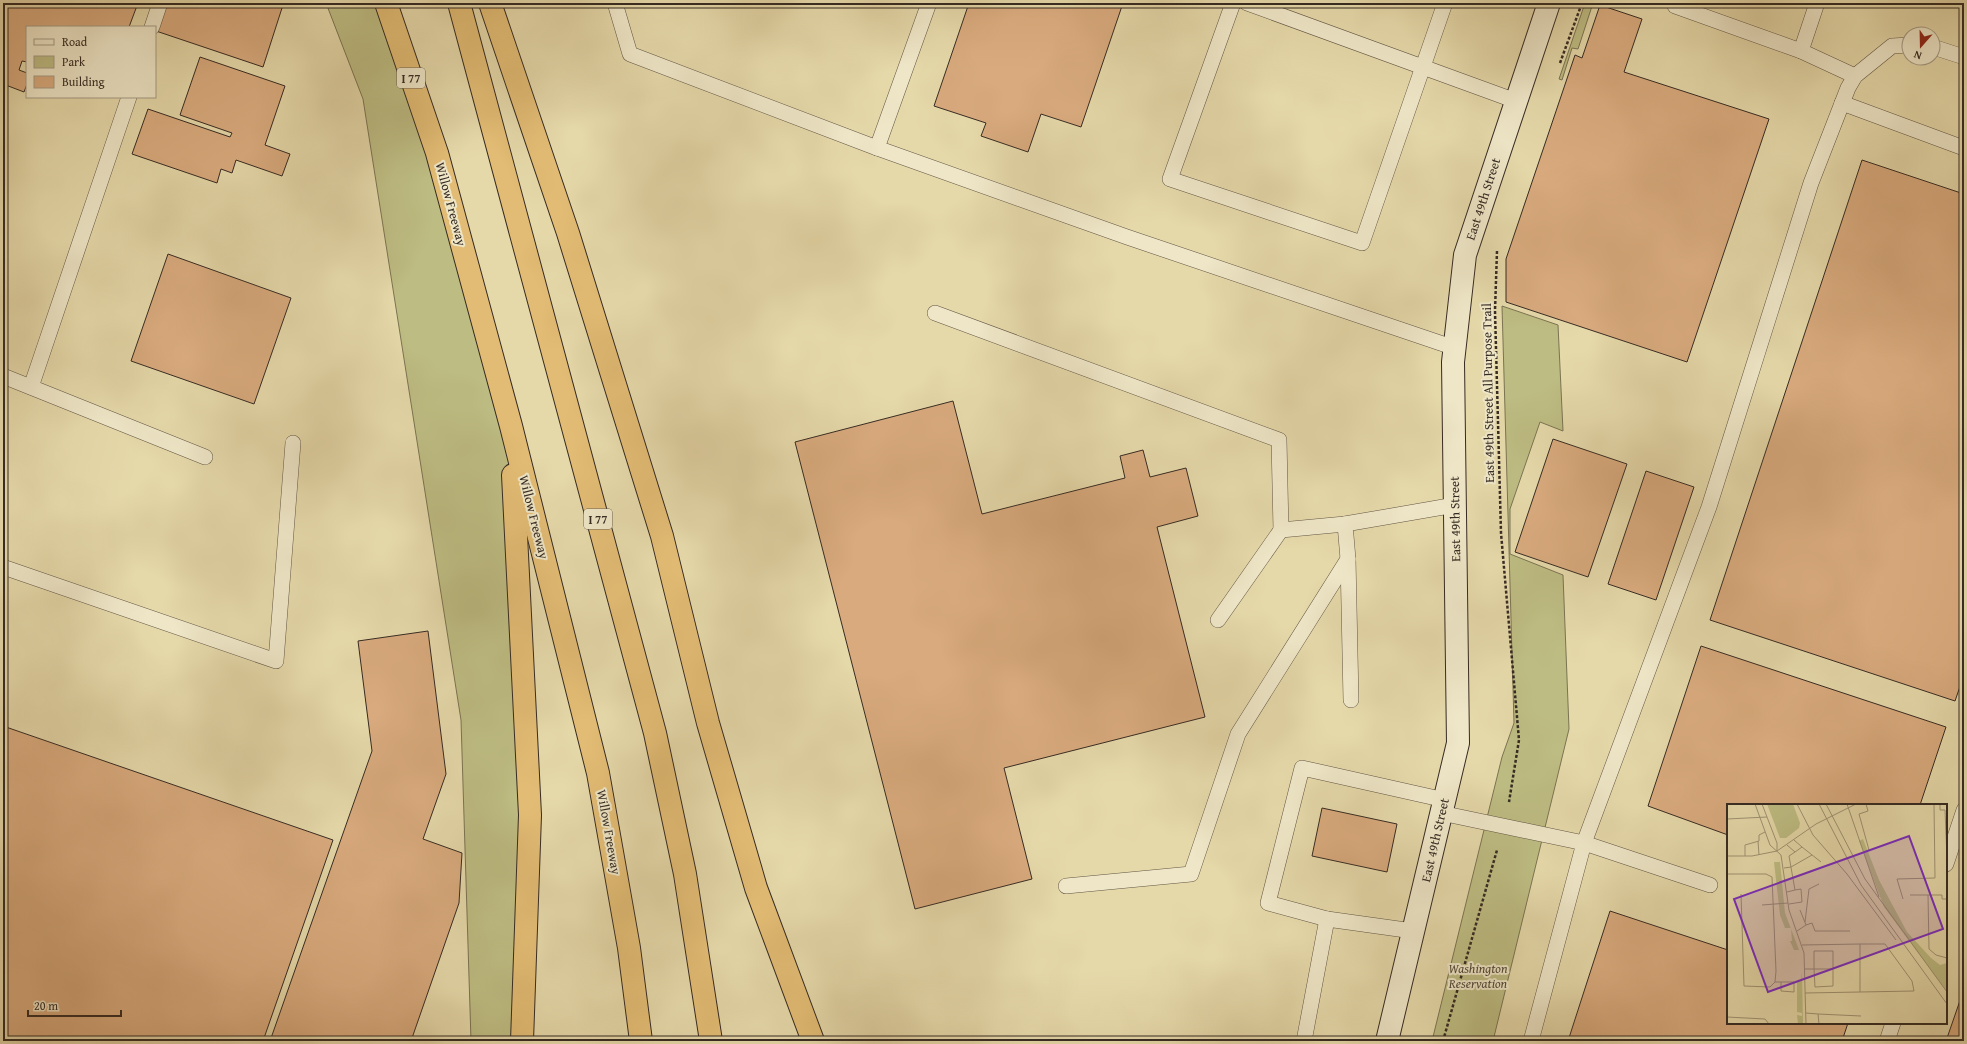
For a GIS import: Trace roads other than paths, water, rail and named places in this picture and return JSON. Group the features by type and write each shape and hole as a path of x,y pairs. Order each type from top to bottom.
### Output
{"highway":[{"name":"Willow Freeway","path":"386,3 437,153 511,426 598,773 629,948 641,1041"},
{"name":"I 77","path":"459,3 656,733 685,874 712,1041"},
{"path":"490,3 568,232 660,528 708,724 756,888 813,1041"},
{"path":"511,426 530,815 522,1041"}],"street":[{"name":"East 49th Street","path":"1387,1041 1458,743 1455,348 1464,255 1549,3"}],"lane":[{"path":"152,26 160,3"},
{"path":"616,3 630,54 877,148 1127,237 1455,348"},
{"path":"877,148 928,3"},
{"path":"1232,3 1170,179 1362,243 1445,3"},
{"path":"1247,3 1516,100"},
{"path":"1676,3 1675,6 1801,51 1856,76"},
{"path":"1801,51 1817,3"},
{"path":"1531,1041 1584,843 1709,507 1811,183 1848,88 1856,76 1892,46 1901,45"},
{"path":"1941,50 1964,57"},
{"path":"31,387 129,98"},
{"path":"1842,103 1961,147"},
{"path":"935,313 1279,440 1281,530 1218,620"},
{"path":"3,376 205,457"},
{"path":"3,567 276,661 293,443"},
{"path":"1281,530 1345,524 1455,505"},
{"path":"1345,524 1348,559 1351,700"},
{"path":"1066,886 1191,874 1238,734 1348,559"},
{"path":"1413,931 1327,918 1268,903 1302,768 1443,807 1584,843 1710,885"},
{"path":"1947,861 1964,810"},
{"path":"1304,1041 1327,918"},
{"path":"1887,1041 1893,1024"}],"park label":[{"name":"Washington Reservation","path":"1478,976"}]}
